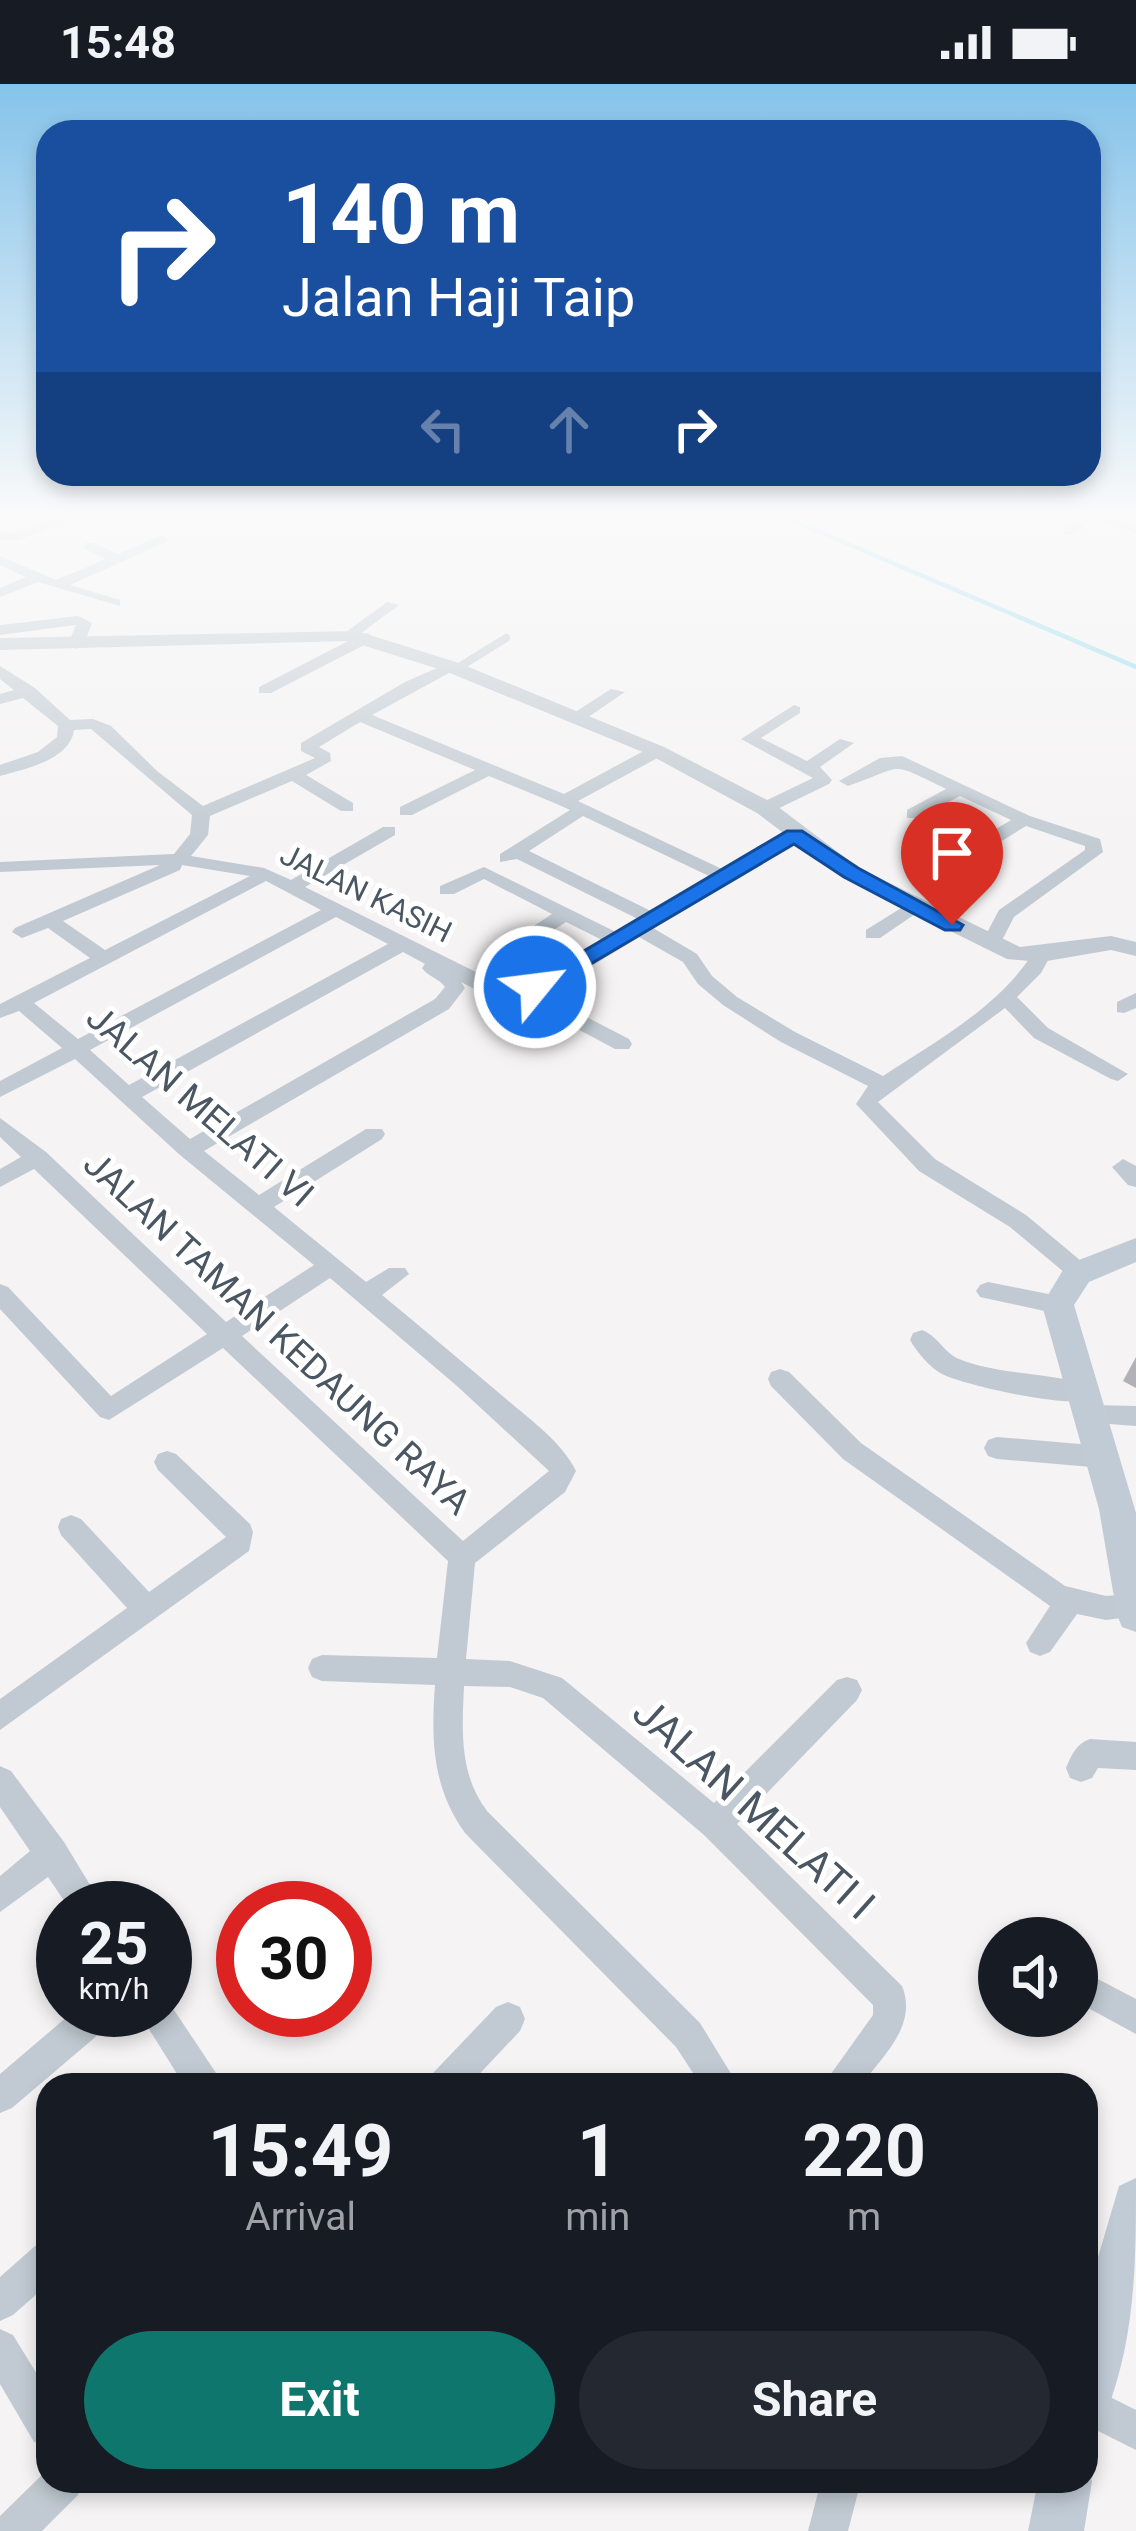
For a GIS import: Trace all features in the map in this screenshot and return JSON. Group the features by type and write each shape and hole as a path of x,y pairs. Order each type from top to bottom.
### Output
{"main road":[{"path":"1135,1610 1103,1457 1058,1305 1062,1287 1078,1272 1098,1260 1136,1250"},
{"path":"1098,2354 1135,2210"},
{"path":"1056,2531 1063,2493"}],"street":[{"path":"76,644 83,626"},
{"path":"266,690 369,626"},
{"path":"0,644 358,637 454,668 657,751 765,808 794,835 914,906 1016,954 1133,943"},
{"path":"201,813 283,776 296,776 326,759 309,745 454,668"},
{"path":"0,671 66,725 93,724 105,729 151,776 201,813"},
{"path":"0,699 29,691"},
{"path":"578,717 617,692"},
{"path":"765,808 823,780 749,739 794,710"},
{"path":"360,716 573,806 725,877"},
{"path":"0,771 56,748 65,740 66,725"},
{"path":"807,769 846,742"},
{"path":"447,890 518,851 573,806 657,751"},
{"path":"848,781 897,760 1024,820 1090,838 1096,848 1006,914 991,944"},
{"path":"406,811 485,771"},
{"path":"296,776 346,807"},
{"path":"913,814 959,789"},
{"path":"179,859 199,835 201,813"},
{"path":"921,882 1024,820"},
{"path":"295,885 389,831"},
{"path":"523,997 794,835"},
{"path":"518,851 648,924 690,958 704,980 730,1001 884,1085"},
{"name":"JALAN KASIH","path":"0,867 179,859 264,873 500,994 523,997 622,1044"},
{"path":"22,932 171,866 259,879 448,976 453,993 442,1004 188,1150"},
{"path":"484,872 618,941"},
{"path":"0,1012 259,879"},
{"path":"873,934 914,906"},
{"path":"0,1090 331,912"},
{"path":"515,947 565,914"},
{"path":"49,920 103,958"},
{"path":"130,1094 397,947"},
{"path":"1041,955 1040,967 1006,998 867,1099 884,1124 927,1165 1018,1221 1078,1272"},
{"path":"1006,998 1041,1034 1118,1074"},
{"name":"JALAN MELATI VI","path":"21,1001 78,1046 188,1150 332,1265 522,1428 562,1471 556,1484 462,1557"},
{"name":"JALAN TAMAN KEDAUNG RAYA","path":"0,1124 462,1557 452,1670 451,1774 459,1798 476,1822 688,2035 713,2073"},
{"path":"259,1206 374,1134"},
{"path":"0,1179 38,1157"},
{"path":"0,1293 110,1410 332,1265"},
{"path":"366,1294 397,1274"},
{"path":"988,1291 1058,1305"},
{"path":"922,1340 947,1366 1136,1416"},
{"path":"780,1379 852,1451 1068,1603 1135,1610"},
{"path":"997,1448 1103,1457"},
{"path":"0,1716 242,1537 167,1462"},
{"path":"71,1527 148,1611"},
{"path":"1040,1643 1068,1603"},
{"name":"JALAN MELATI I","path":"322,1668 510,1674 552,1687 716,1824 890,1998 889,2021 849,2073"},
{"path":"716,1824 847,1690"},
{"path":"1082,1768 1090,1754 1136,1756"},
{"path":"0,1781 70,1881"},
{"path":"0,1896 52,1853"},
{"path":"1098,1996 1136,2017"},
{"path":"456,2073 508,2019"},
{"path":"0,2096 69,2037"},
{"path":"172,2037 195,2073"},
{"path":"0,2302 36,2270"},
{"path":"0,2348 36,2408"},
{"path":"1098,2408 1136,2431"},
{"path":"14,2531 52,2493"},
{"path":"828,2531 838,2493"}],"lane":[{"path":"454,668 506,638"}],"waterway":[{"path":"1040,626 1136,667"}],"route":[{"path":"535,987 794,835 851,873 952,925"}]}
